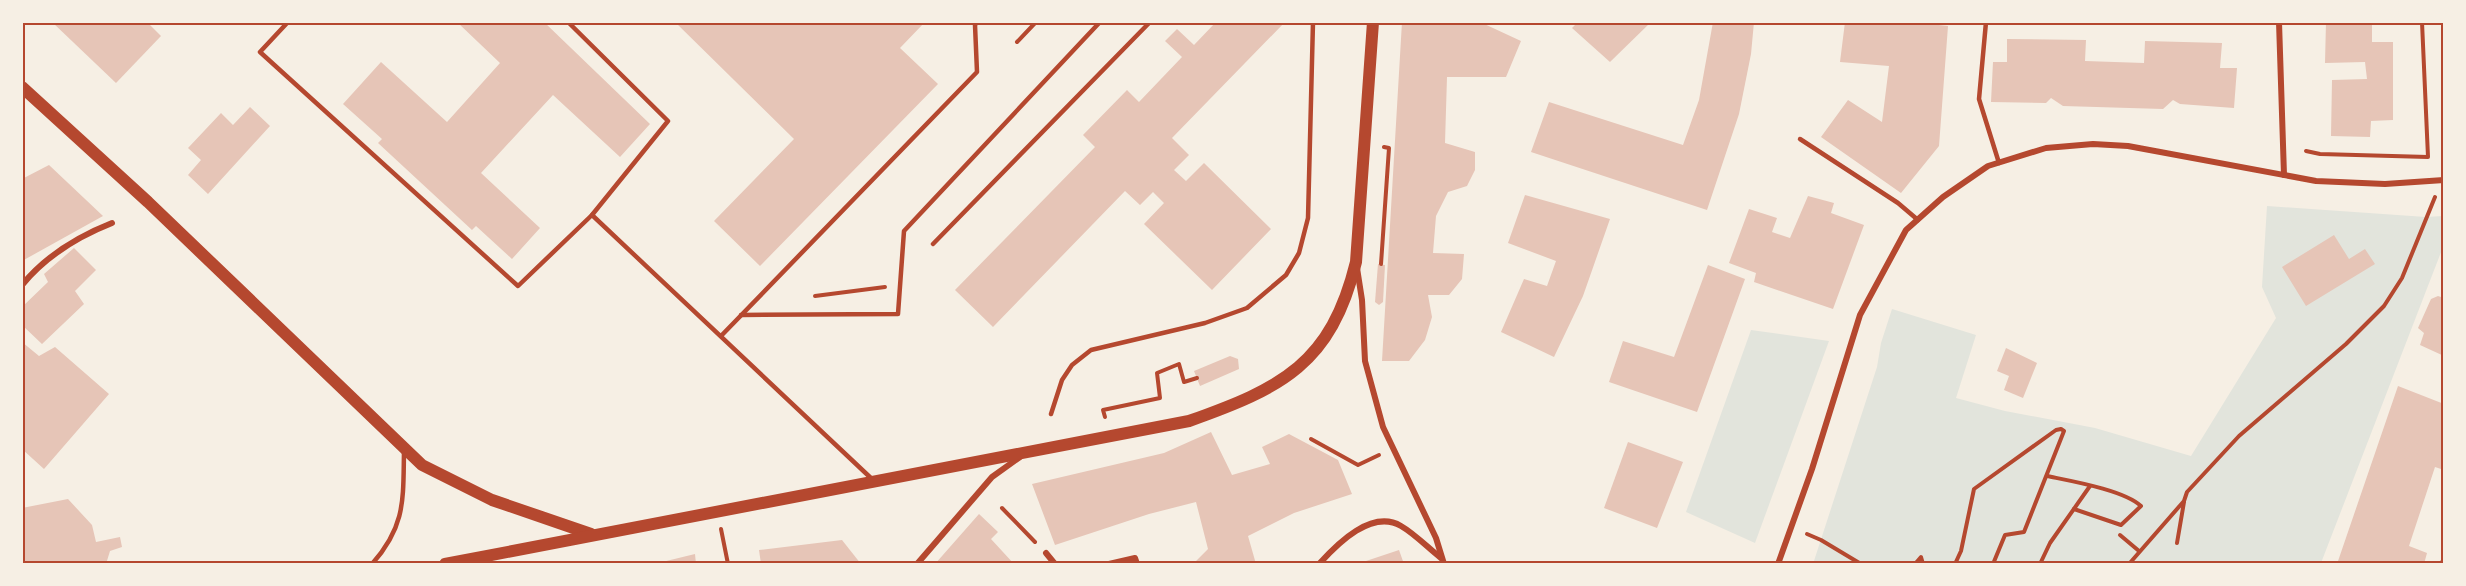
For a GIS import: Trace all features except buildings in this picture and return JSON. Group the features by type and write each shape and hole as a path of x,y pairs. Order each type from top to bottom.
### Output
{"main road":[{"path":"445,564 592,534 718,513 1029,450 1190,421 1254,397 1290,375 1316,348 1337,318 1349,290 1356,262 1372,22"},
{"path":"22,87 148,202 422,465 492,500 592,534"}],"street":[{"path":"2278,22 2284,175"},
{"path":"1778,564 1860,315 1906,230 1943,196 1988,166 2046,148 2093,144 2128,146 2316,181 2385,184 2443,180"},
{"path":"22,285 32,274 82,235 112,223"},
{"path":"1356,262 1362,300 1365,361 1383,427 1436,538 1443,561"},
{"path":"917,564 992,477 1029,450"},
{"path":"1319,564 1329,553 1366,524 1384,520 1400,525 1443,561"},
{"path":"1046,553 1055,564"},
{"path":"1109,564 1135,558 1137,564"}],"lane":[{"path":"288,22 261,52 518,286 592,215 668,121 568,22"},
{"path":"721,336 977,72 975,25 977,22"},
{"path":"741,315 898,314 904,231 1100,22"},
{"path":"933,244 1150,22"},
{"path":"1051,414 1062,381 1072,365 1091,350 1205,323 1247,308 1286,275 1299,253 1308,218 1313,22"},
{"path":"1986,22 1979,99 1999,163"},
{"path":"1800,138 1898,203 1918,220"},
{"path":"592,215 875,482"},
{"path":"372,564 388,545 398,524 403,497 404,449"}],"path":[{"path":"1017,42 1036,22"},
{"path":"2306,151 2320,154 2428,157 2422,22"},
{"path":"1382,147 1389,148 1382,264"},
{"path":"2177,543 2187,492 2239,435 2346,344 2384,306 2402,278 2443,180"},
{"path":"1105,417 1103,410 1160,398 1157,373 1179,364 1184,382 1197,378"},
{"path":"1955,564 1961,551 1974,489 2056,430 2061,429 2064,431 2024,532 2005,535 1993,564"},
{"path":"1311,439 1358,465 1383,453"},
{"path":"2047,476 2129,498 2141,506 2121,525 2074,509"},
{"path":"2040,564 2049,543 2090,486"},
{"path":"2129,564 2184,501"},
{"path":"1002,508 1046,553"},
{"path":"718,513 728,564"},
{"path":"1791,527 1821,540 1861,564"},
{"path":"2120,535 2139,551"},
{"path":"1915,564 1922,556 1923,564"}],"shaded area":[{"path":"2267,206 2426,217 2443,216 2443,247 2321,563 1813,564 1877,367 1881,343 1892,309 1976,335 1956,398 2005,411 2095,428 2191,456 2276,318 2262,287"},
{"path":"1751,330 1829,341 1755,543 1686,512"}]}
